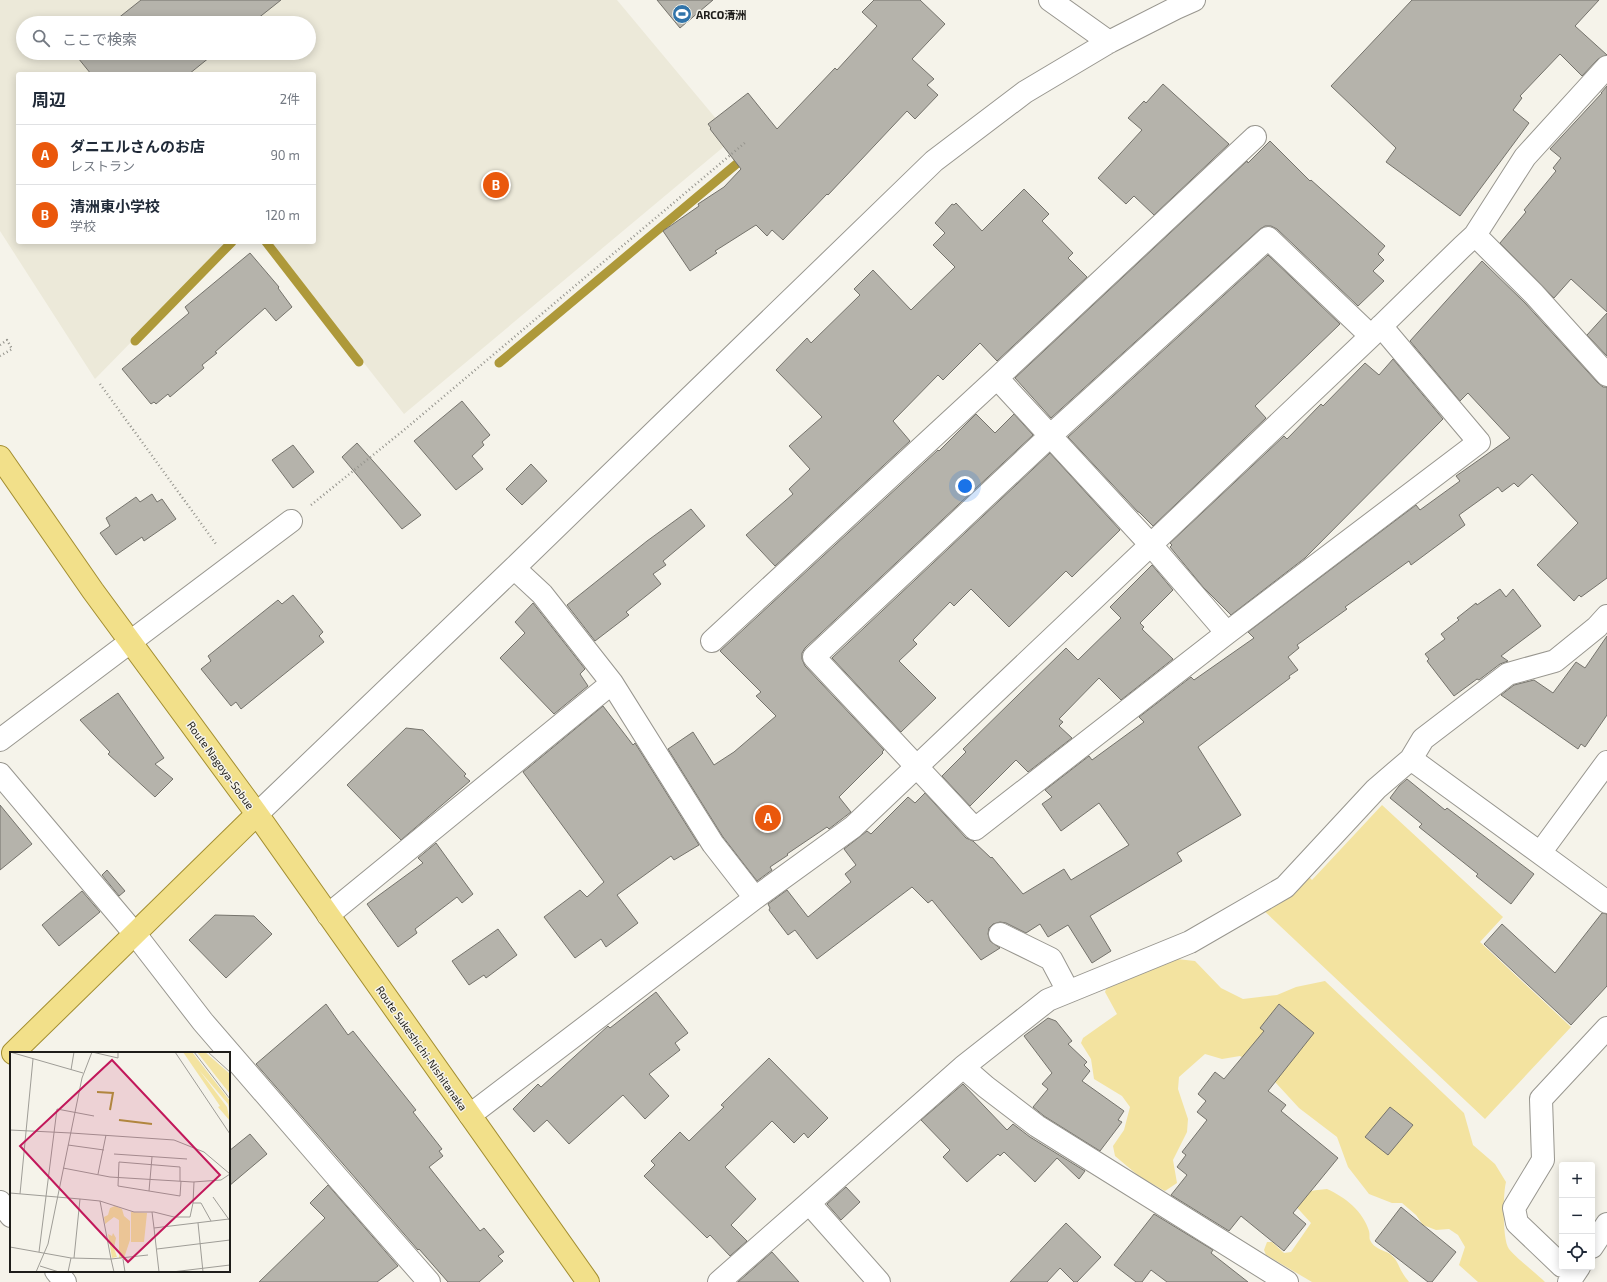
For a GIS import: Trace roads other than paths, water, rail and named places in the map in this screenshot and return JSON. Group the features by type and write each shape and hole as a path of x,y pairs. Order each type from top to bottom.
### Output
{"main road":[{"name":"Route Nagoya-Sobue","path":"0,457 130,641 257,814 14,1052"},
{"name":"Route Sukeshichi-Nishitanaka","path":"257,814 588,1282"},
{"name":"Route Nagoya-Sobue","path":"0,1065 10,1056"}],"street":[{"path":"1050,0 1109,42"},
{"path":"257,814 514,568 934,161 1025,92 1109,42 1194,0"},
{"path":"470,1115 755,898 853,827 1376,331 1475,235 1525,157 1607,67"},
{"path":"712,641 1255,137"},
{"path":"1475,235 1534,294 1607,375"},
{"path":"1268,238 1376,331 1479,442 1227,633 975,829 814,657 1050,436 1268,238"},
{"path":"997,378 1151,545 1227,633"},
{"path":"0,740 291,521"},
{"path":"514,568 542,594 612,683 713,844 755,898"},
{"path":"724,1281 809,1203 963,1067 1048,1000 1190,942 1285,887 1376,789 1411,758 1423,739 1508,674 1555,661 1607,616"},
{"path":"328,914 612,683"},
{"path":"1411,758 1607,902"},
{"path":"1540,853 1607,762"},
{"path":"0,774 135,934 203,1022 229,1052"},
{"path":"1000,934 1051,959 1068,991"},
{"path":"1569,1272 1517,1223 1514,1208 1543,1160 1541,1099 1607,1028"},
{"path":"230,1053 430,1282"},
{"path":"963,1067 986,1087 1037,1126 1287,1282"},
{"path":"0,1202 10,1215"},
{"path":"809,1203 879,1282"},
{"path":"1595,1242 1607,1224"},
{"path":"57,1272 65,1282"}],"waterway":[{"path":"499,363 746,156"},
{"path":"135,341 230,244"},
{"path":"268,244 359,362"}],"place":[{"name":"ARCO清洲","path":"682,14"},
{"name":"清洲東小学校","path":"496,185"},
{"name":"ダニエルさんのお店","path":"768,818"}]}
